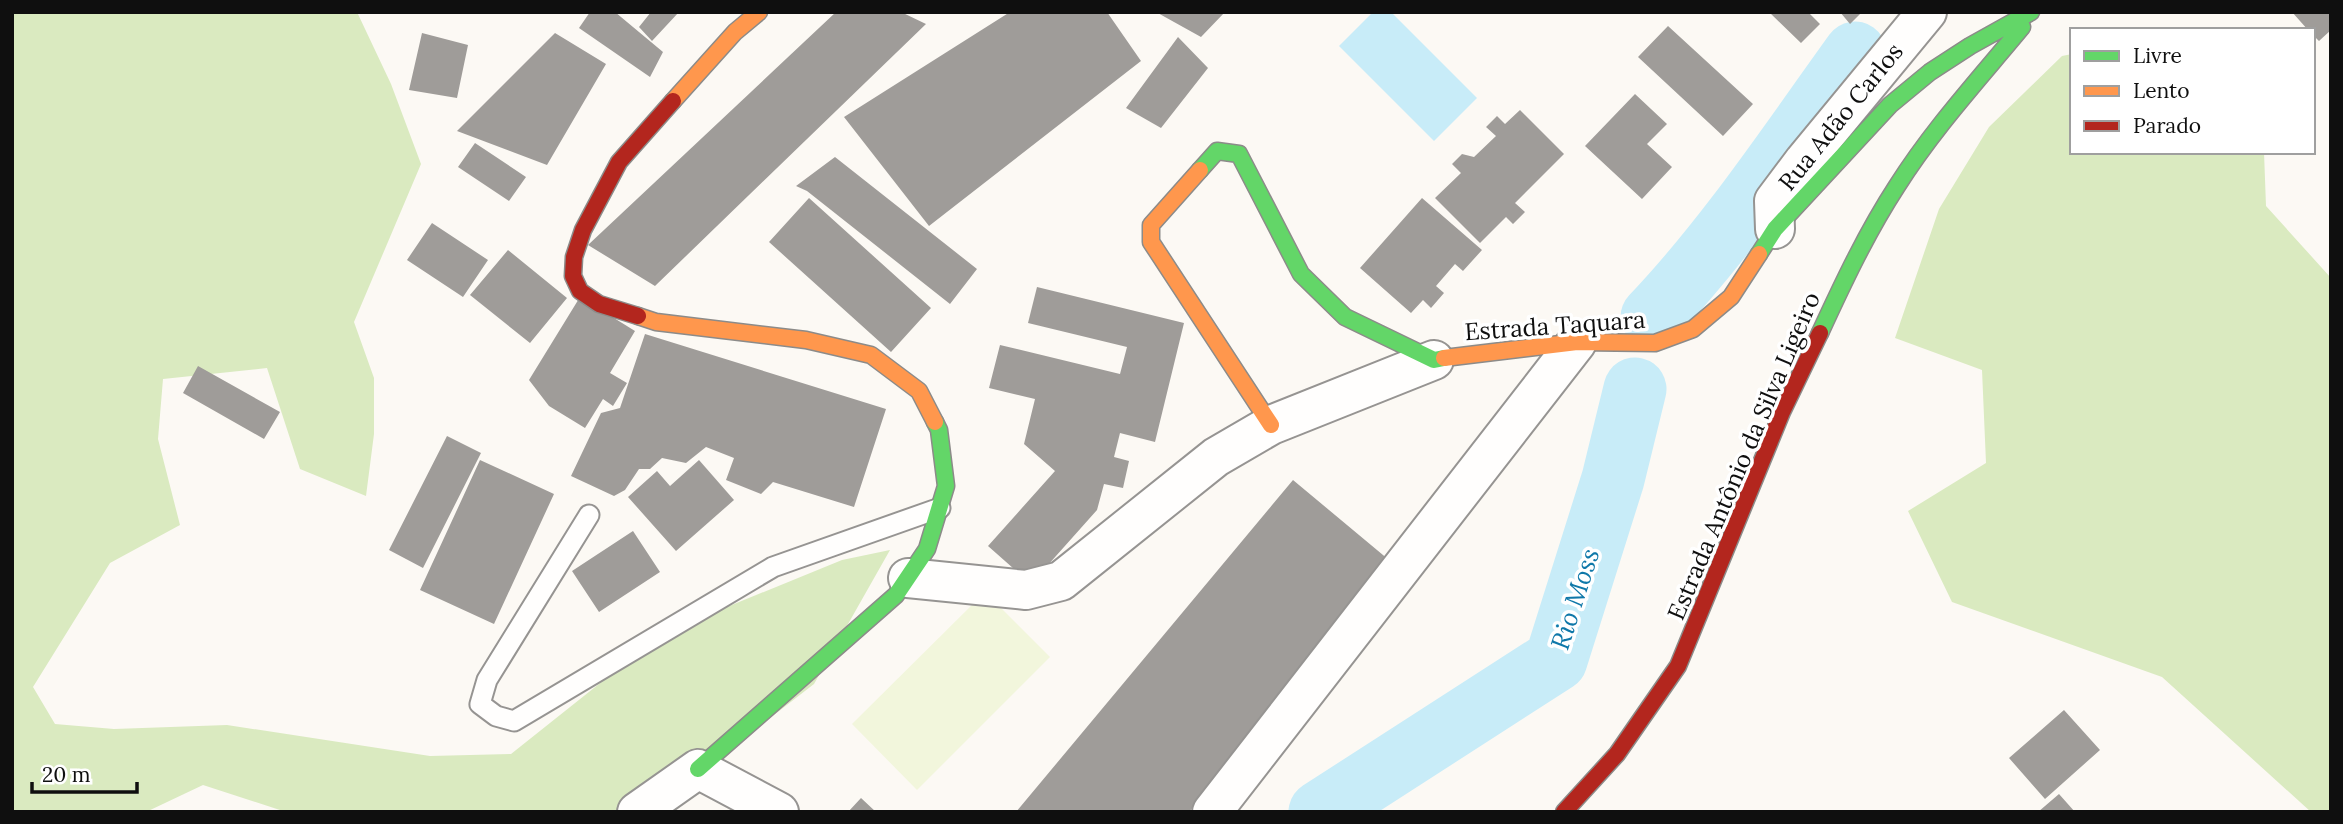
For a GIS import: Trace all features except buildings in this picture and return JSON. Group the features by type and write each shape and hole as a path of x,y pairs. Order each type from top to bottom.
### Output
{"street":[{"path":"637,812 698,769 896,595 928,549 946,486 939,430 919,391 871,355 806,340 656,322 599,303 580,291 573,276 574,257 583,230 619,163 735,32 759,12"},
{"name":"Rua Adão Carlos","path":"1775,229 1774,201 1927,12"},
{"name":"Estrada Taquara","path":"1270,425 1151,242 1151,226 1217,151 1239,154 1301,274 1345,317 1434,360 1577,342 1655,343 1693,329 1731,297 1775,229 1890,105 1930,72 1970,46 2033,12"},
{"name":"Estrada Antônio da Silva Ligeiro","path":"1564,812 1617,754 1678,666 1782,412 1843,284 1896,187 1948,114 2033,12"},
{"path":"1212,812 1577,342"},
{"path":"908,578 1026,590 1061,581 1216,457 1270,425 1434,360"},
{"path":"698,769 779,812"}],"lane":[{"path":"589,515 487,680 480,704 496,716 514,721 773,567 940,508"}],"green space":[{"path":"12,12 357,12 391,84 421,164 354,322 374,378 374,434 366,496 300,469 267,368 163,379 158,439 180,525 110,563 33,687 55,724 114,729 227,725 430,756 511,754 609,676 722,609 842,560 890,550 814,684 649,812 286,812 203,785 146,812 12,812"},
{"path":"2070,54 2070,154 2264,154 2266,206 2331,278 2331,812 2311,812 2162,677 1952,602 1908,511 1986,463 1982,370 1895,338 1939,209 1989,127 2062,56"},
{"path":"985,592 1050,657 917,790 852,724"}],"water":[{"path":"1373,12 1391,12 1477,98 1434,141 1339,46"}],"waterway":[{"name":"Rio Moss","path":"1652,317 1707,255 1855,53"},
{"name":"Rio Moss","path":"1320,812 1556,660 1613,479 1635,389"}],"traffic: fast":[{"path":"1759,254 1775,229 1890,105 1930,72 2031,12"},
{"path":"1820,333 1866,240 1897,186 1941,124 2022,27"},
{"path":"1200,170 1217,151 1239,154 1301,274 1345,317 1434,360 1444,358"},
{"path":"698,769 896,595 927,549 946,486 939,430 935,422"}],"traffic: slow":[{"path":"673,101 735,32 759,12"},
{"path":"1200,170 1151,225 1151,242 1271,425"},
{"path":"1444,358 1577,342 1655,343 1693,329 1731,297 1759,254"},
{"path":"638,316 656,322 806,340 871,355 919,391 935,422"}],"traffic: jam":[{"path":"638,316 599,304 580,291 573,276 574,257 583,230 619,162 673,101"},
{"path":"1564,812 1617,754 1678,666 1782,412 1820,333"}]}
